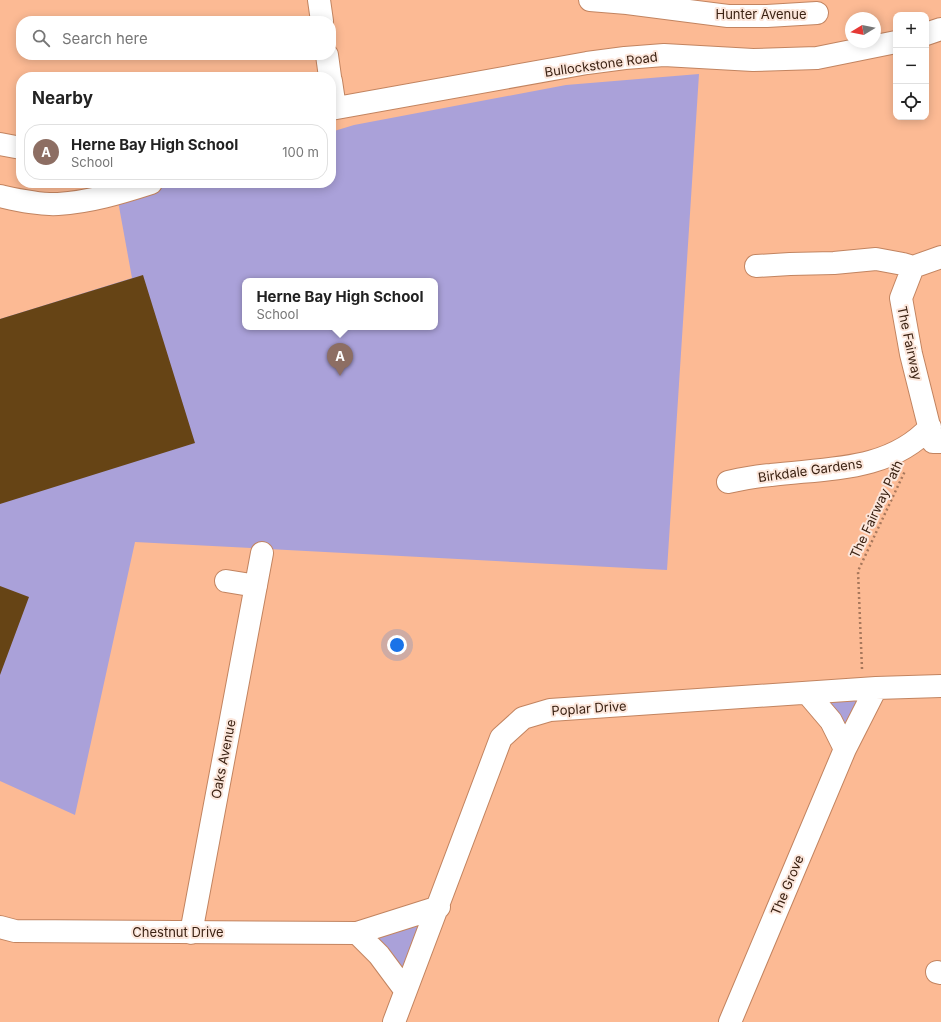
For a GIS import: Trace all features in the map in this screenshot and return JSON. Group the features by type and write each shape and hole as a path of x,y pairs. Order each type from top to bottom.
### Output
{"street":[{"path":"319,0 321,16"},
{"name":"Hunter Avenue","path":"590,0 681,6 728,16 767,16 817,13"},
{"path":"929,33 941,29"},
{"name":"Bullockstone Road","path":"336,107 625,58 664,55 754,60 817,58 893,43"},
{"path":"328,60 329,72"},
{"path":"0,144 16,147"},
{"path":"0,196 24,201 57,204 106,197 135,188"},
{"path":"756,266 834,263 876,259 903,264 913,268 941,257"},
{"name":"The Fairway","path":"913,268 901,298 911,354 935,434"},
{"name":"Birkdale Gardens","path":"728,482 770,474 817,471 859,465 894,454 922,436 935,434"},
{"name":"Oaks Avenue","path":"191,933 262,553"},
{"path":"226,581 256,586"},
{"name":"Poplar Drive","path":"394,1022 502,738 523,718 550,710 870,689 941,686"},
{"name":"The Grove","path":"730,1022 870,689"},
{"path":"808,694 831,721 845,749"},
{"name":"Chestnut Drive","path":"0,927 15,931 357,933 439,907"},
{"path":"357,933 379,955 405,990"}],"path":[{"name":"The Fairway Path","path":"870,689 858,571 908,464"}],"shaded area":[{"path":"699,74 667,570 135,542 75,815 0,781 0,319 132,278 118,201 158,188 336,188 336,130 354,125 566,85"},
{"path":"876,688 845,749 808,694"},
{"path":"439,907 405,990 357,933"}],"building":[{"path":"143,275 195,443 0,504 0,319"},
{"path":"0,586 29,597 0,675"}],"place":[{"name":"Herne Bay High School","path":"340,376"}]}
